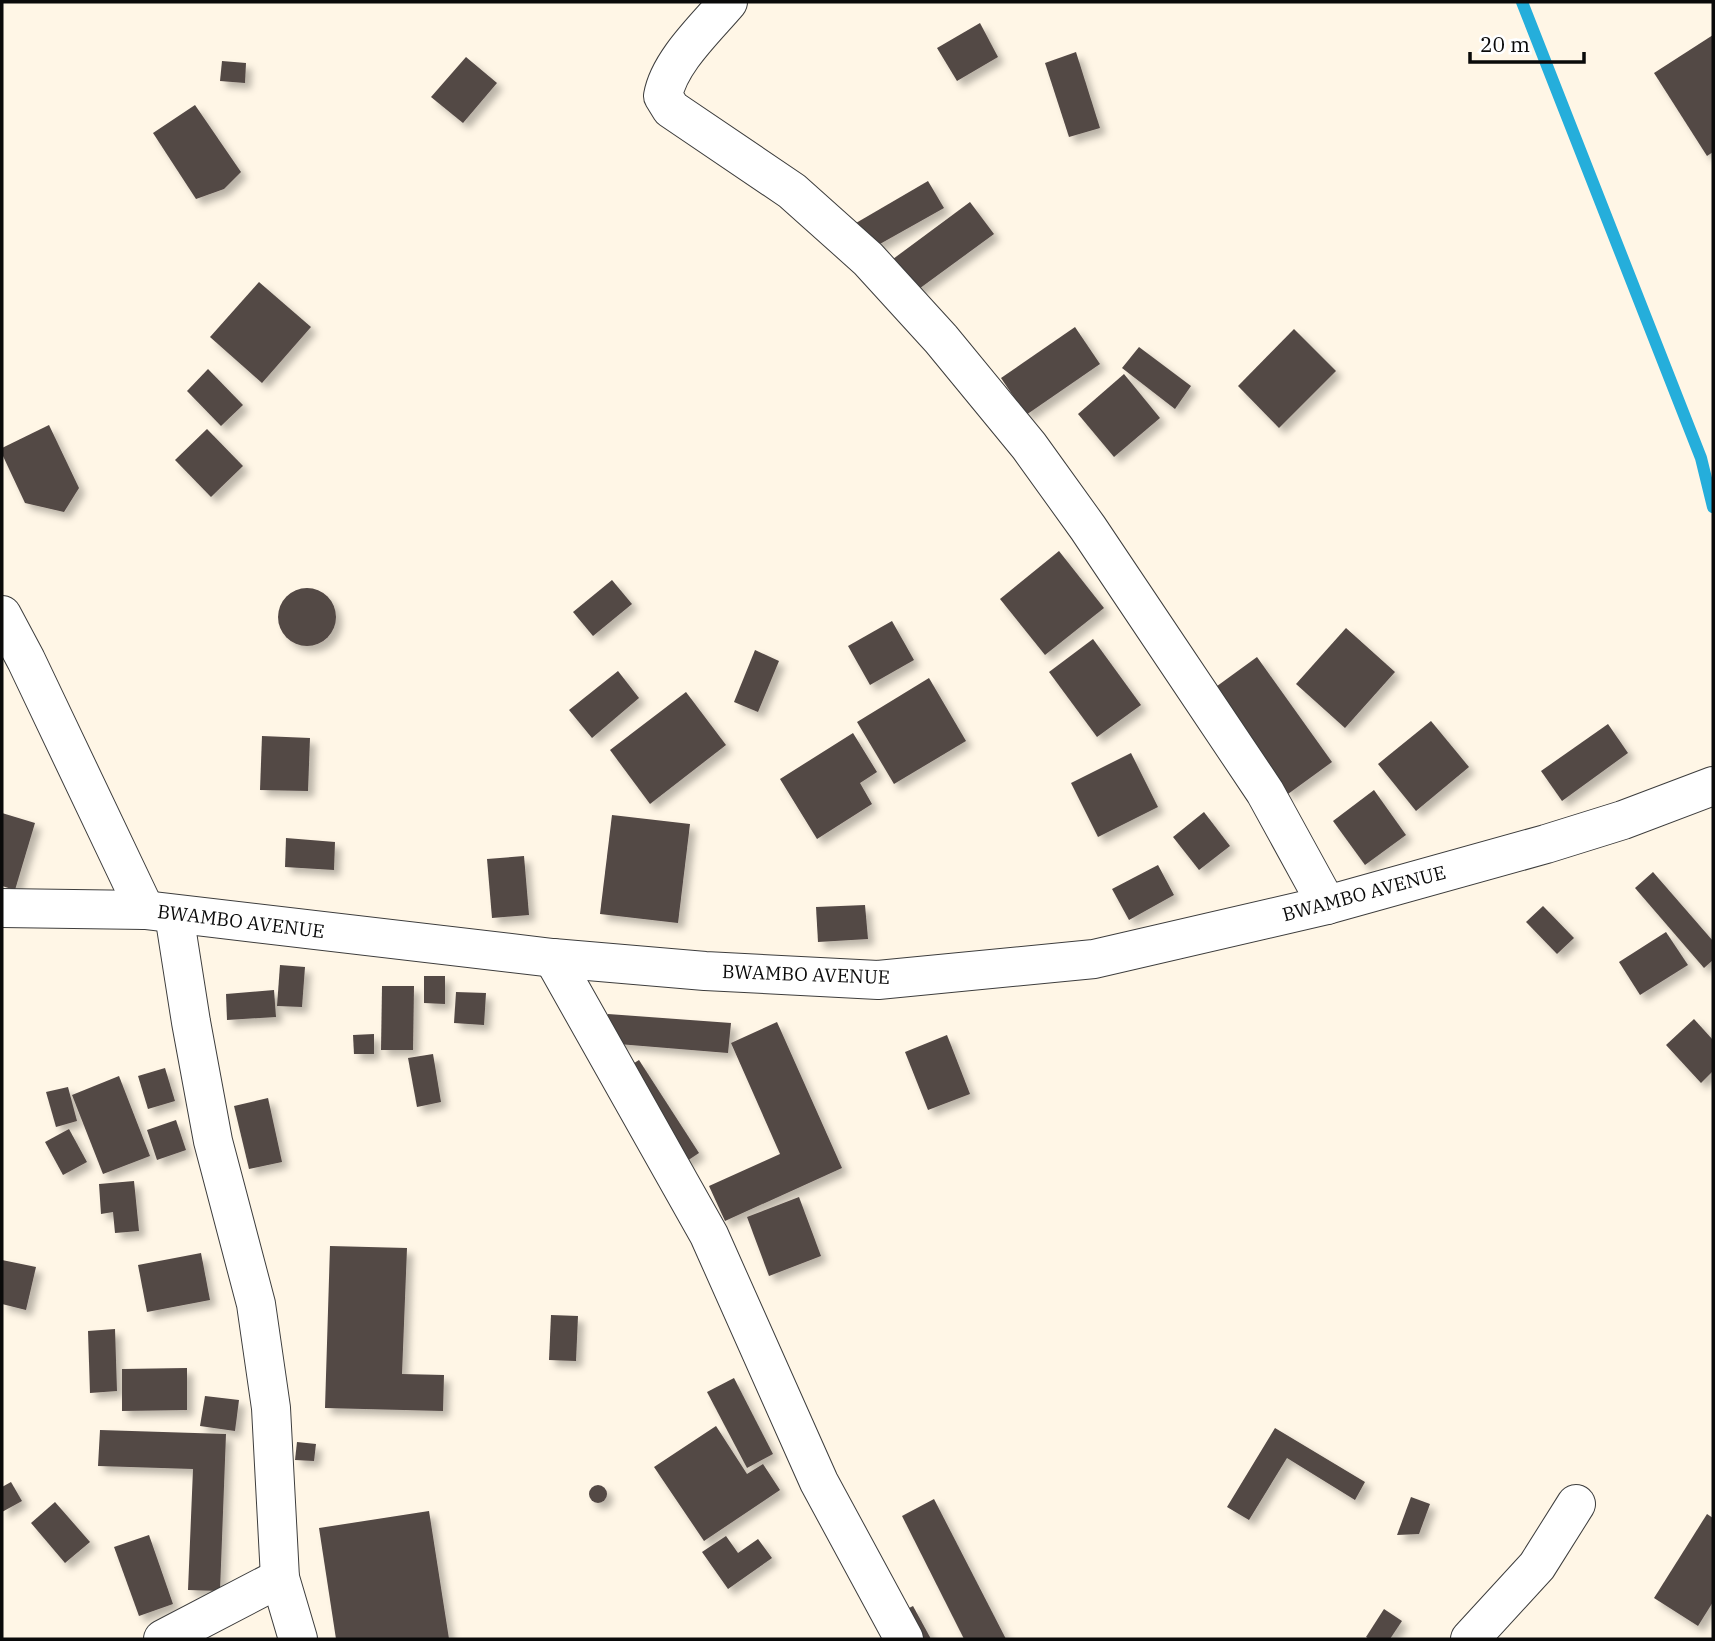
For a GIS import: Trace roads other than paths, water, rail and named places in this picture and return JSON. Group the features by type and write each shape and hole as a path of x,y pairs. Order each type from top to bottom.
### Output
{"street":[{"path":"728,2 678,62 665,84 663,96 671,109 792,191 869,259 941,339 1029,446 1088,528 1265,792 1327,905"},
{"path":"2,615 160,912 191,1023 213,1141 256,1304 271,1408 280,1578 298,1639"},
{"name":"BWAMBO AVENUE","path":"2,908 160,912 554,958 705,971 878,980 1094,959 1327,905 1546,844 1623,820 1713,786"},
{"path":"554,958 709,1235 819,1482 904,1639"},
{"path":"1470,1639 1537,1566 1576,1504"},
{"path":"163,1639 280,1578"}],"waterway":[{"path":"1522,2 1701,458 1713,507"}]}
